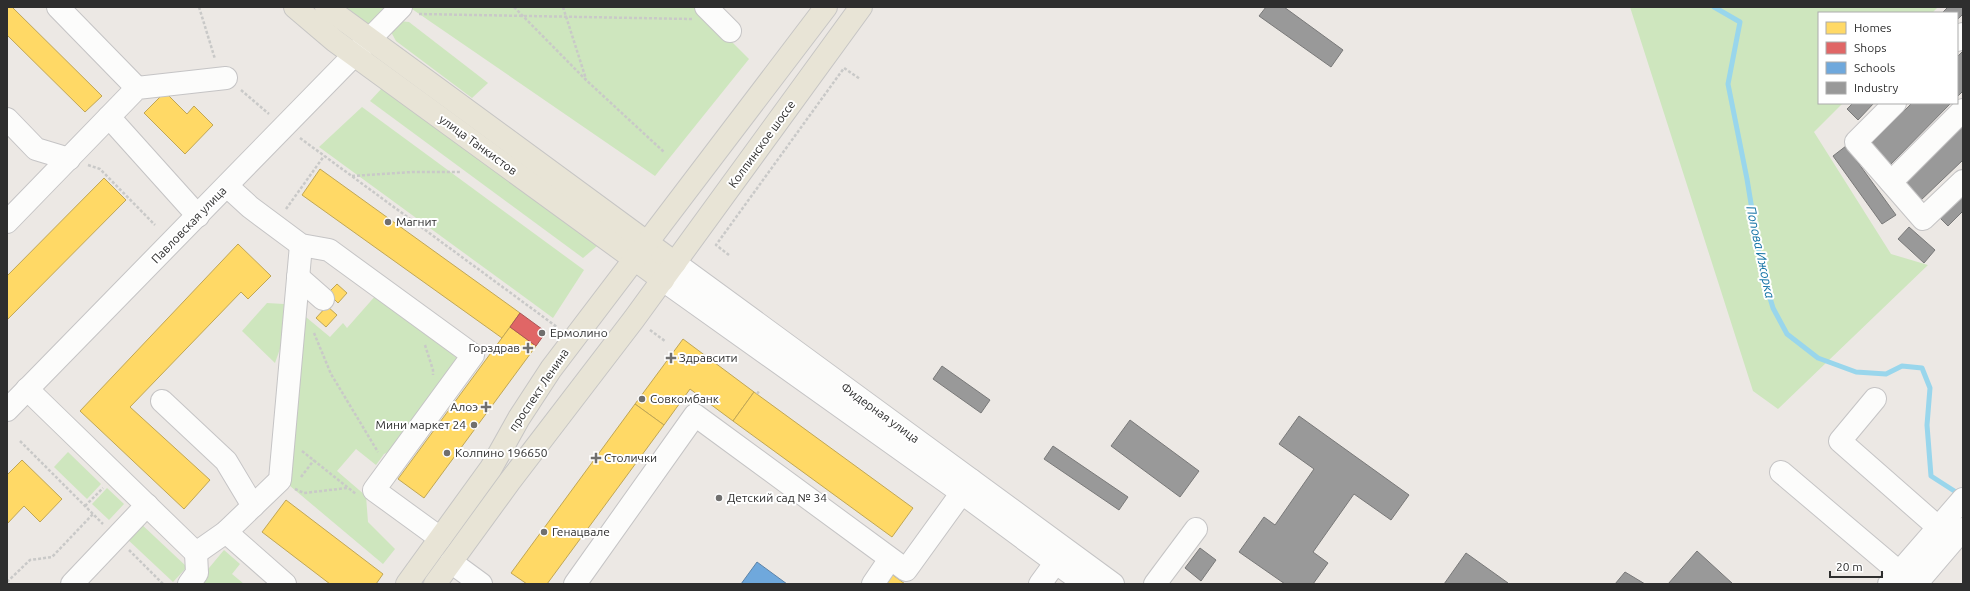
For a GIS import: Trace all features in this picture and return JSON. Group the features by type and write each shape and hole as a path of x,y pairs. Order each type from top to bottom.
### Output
{"main road":[{"name":"улица Танкистов","path":"295,7 321,30 355,56 640,250"},
{"name":"улица Танкистов","path":"326,7 640,250"},
{"path":"640,250 826,7"},
{"name":"Колпинское шоссе","path":"669,271 861,7"},
{"name":"Фидерная улица","path":"640,250 669,271"},
{"name":"проспект Ленина","path":"407,584 491,468 518,418 551,369 640,250"},
{"path":"435,584 510,481 592,375 669,271"}],"street":[{"path":"58,7 137,88"},
{"name":"Павловская улица","path":"7,410 370,40 407,10"},
{"path":"7,222 137,88 226,78"},
{"path":"1894,104 1856,142 1923,220 1963,181"},
{"path":"1891,182 1963,110"},
{"path":"109,117 198,216"},
{"path":"7,119 36,149 69,159"},
{"path":"227,186 250,207 301,245 329,250 473,356 374,490 440,538"},
{"path":"196,553 226,532 280,480 301,245"},
{"name":"Фидерная улица","path":"669,271 1061,556 1113,584"},
{"path":"298,277 323,299"},
{"path":"27,390 196,553 197,573 189,584"},
{"path":"1875,399 1840,442 1952,527"},
{"path":"162,401 226,461 253,506"},
{"path":"575,584 695,415 906,570 966,487"},
{"path":"1781,472 1904,581 1952,527 1963,499"},
{"path":"72,584 147,505"},
{"path":"1155,584 1196,529"},
{"path":"226,532 285,584"},
{"path":"1040,584 1061,556"},
{"name":"Фидерная улица","path":"1061,556 1085,584"},
{"path":"873,584 890,559"},
{"path":"451,562 481,584"}],"path":[{"path":"514,7 586,80 664,152"},
{"path":"563,7 586,80"},
{"path":"407,10 566,18 718,19"},
{"path":"729,255 716,245 844,68 860,79"},
{"path":"285,127 557,327"},
{"path":"274,225 324,156"},
{"path":"69,159 100,169 155,225"},
{"path":"352,176 412,172 460,172"},
{"path":"648,329 666,341"},
{"path":"313,332 331,374 389,469"},
{"path":"424,341 433,370 433,377"},
{"path":"757,394 760,390"},
{"path":"284,435 354,494 374,490"},
{"path":"20,441 163,584"},
{"path":"85,506 116,475"},
{"path":"292,488 304,493 347,488"},
{"path":"7,582 30,560 52,557 93,514"}],"green space":[{"path":"346,7 388,7 372,27"},
{"path":"414,7 697,7 749,59 655,176 412,9"},
{"path":"1630,7 1938,7 1933,12 1818,12 1818,104 1842,104 1814,132 1891,254 1928,265 1778,409 1753,391"},
{"path":"399,21 409,22 488,83 472,98 396,41 391,32"},
{"path":"383,87 597,246 583,258 370,101"},
{"path":"362,107 584,270 553,318 319,147"},
{"path":"377,294 458,359 393,450 384,454 376,465 356,449 337,471 366,496 368,522 395,549 383,564 283,480 301,313 330,337 343,323 347,328"},
{"path":"267,303 284,304 281,346 275,363 242,331"},
{"path":"68,452 101,484 87,499 54,467"},
{"path":"107,488 124,504 109,520 92,504"},
{"path":"139,522 187,567 173,582 125,537"},
{"path":"224,550 240,564 232,574 244,584 204,584 199,580"}],"building: Homes":[{"path":"7,7 12,7 102,96 85,112 7,35"},
{"path":"165,92 187,114 194,106 213,125 185,154 144,113"},
{"path":"320,169 520,313 502,338 302,195"},
{"path":"104,178 126,200 7,320 7,276"},
{"path":"238,244 271,276 248,299 241,292 130,407 210,480 184,509 80,411"},
{"path":"337,284 347,293 338,303 328,293"},
{"path":"327,306 337,315 326,327 316,318"},
{"path":"510,327 536,346 424,498 398,479"},
{"path":"683,339 754,392 733,421 690,389 664,425 635,404"},
{"path":"754,392 913,508 892,537 733,421"},
{"path":"635,404 664,425 547,584 527,584 511,573"},
{"path":"22,460 62,499 40,522 24,506 7,524 7,475"},
{"path":"286,500 383,574 376,584 330,584 262,532"},
{"path":"889,572 905,584 881,584"}],"building: Shops":[{"path":"520,313 546,332 536,346 510,327"}],"building: Schools":[{"path":"757,562 787,584 741,584"}],"building: Industry":[{"path":"1266,7 1284,7 1343,50 1331,67 1259,16"},
{"path":"1948,7 1963,7 1963,14 1958,19 1958,12 1943,12"},
{"path":"1963,51 1963,91 1958,96 1958,56"},
{"path":"1852,104 1873,104 1858,120 1847,109"},
{"path":"1911,104 1950,104 1886,169 1866,149"},
{"path":"1963,124 1963,160 1920,201 1902,183"},
{"path":"1846,146 1896,215 1882,224 1833,156"},
{"path":"1963,194 1963,211 1948,226 1939,217"},
{"path":"1909,227 1935,250 1924,263 1898,239"},
{"path":"942,366 990,400 981,413 933,379"},
{"path":"1299,416 1409,495 1391,520 1354,494 1313,552 1328,563 1313,584 1285,584 1239,552 1264,517 1275,525 1314,469 1279,444"},
{"path":"1130,420 1199,471 1180,497 1111,446"},
{"path":"1053,446 1128,497 1119,510 1044,459"},
{"path":"1200,548 1216,560 1201,581 1185,568"},
{"path":"1697,551 1733,584 1668,584"},
{"path":"1466,553 1508,583 1444,584"},
{"path":"1625,572 1645,584 1615,584"}],"waterway":[{"name":"Попова Ижорка","path":"1714,7 1740,22 1728,84 1747,179 1762,271 1773,308 1787,334 1818,358 1856,372 1886,374 1902,366 1922,368 1930,388 1927,425 1931,476 1959,494"}],"place":[{"name":"Магнит","path":"388,222"},
{"name":"Ермолино","path":"542,333"},
{"name":"Горздрав","path":"528,348"},
{"name":"Здравсити","path":"671,358"},
{"name":"Совкомбанк","path":"642,399"},
{"name":"Алоэ","path":"486,407"},
{"name":"Мини маркет 24","path":"474,425"},
{"name":"Колпино 196650","path":"447,453"},
{"name":"Столички","path":"596,458"},
{"name":"Детский сад № 34","path":"719,498"},
{"name":"Генацвале","path":"544,532"}]}
